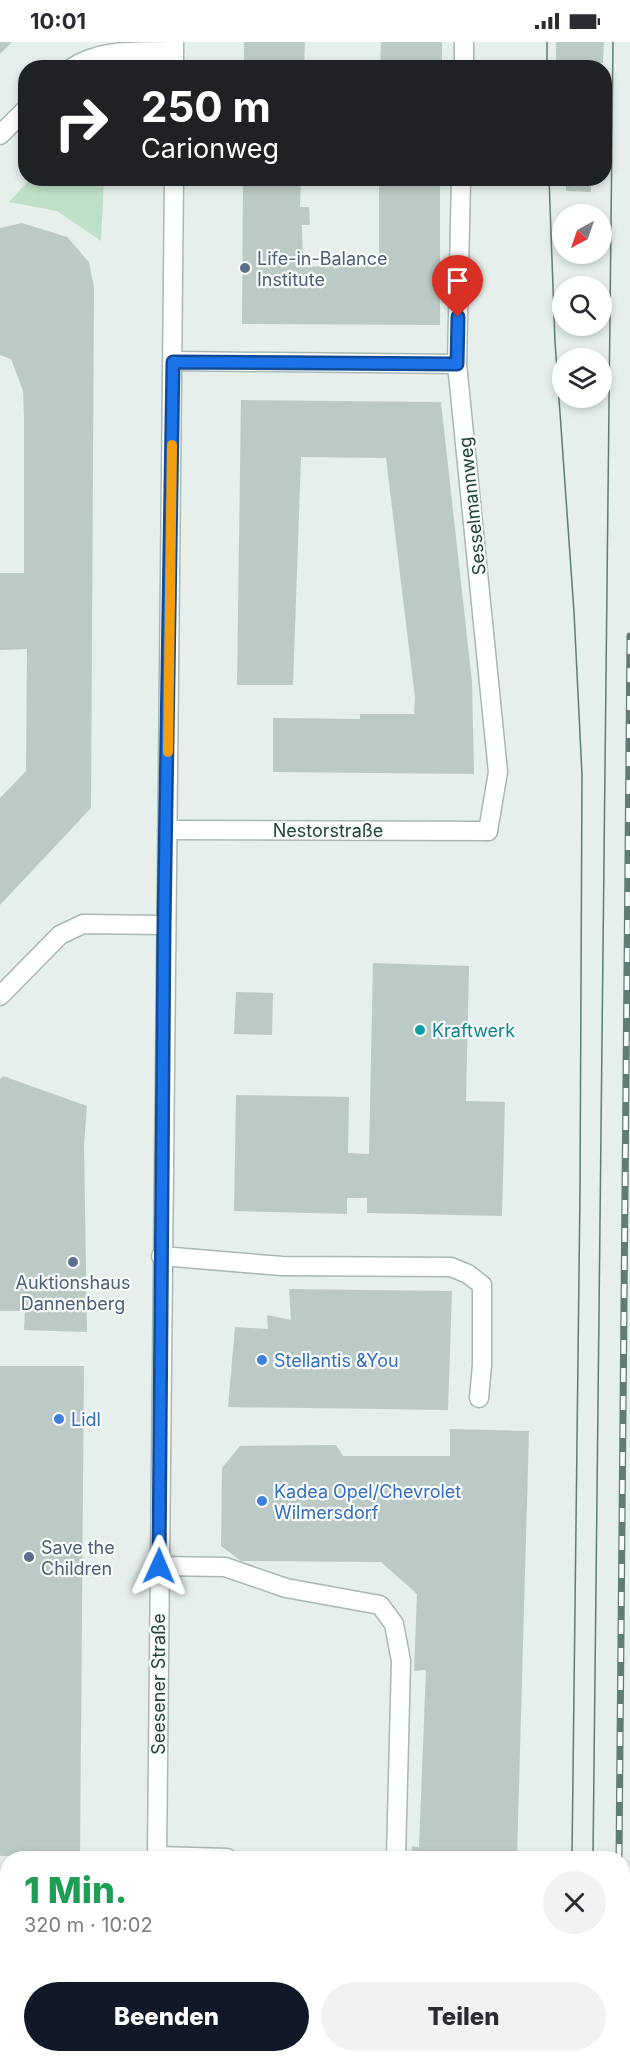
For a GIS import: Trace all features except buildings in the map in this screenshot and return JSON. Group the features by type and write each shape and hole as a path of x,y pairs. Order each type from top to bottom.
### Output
{"street":[{"path":"464,42 464,60"},
{"path":"86,60 119,52 174,54"},
{"path":"0,135 18,117"},
{"name":"Seesener Straße","path":"157,1851 164,925 174,186"},
{"name":"Sesselmannweg","path":"461,186 457,364 498,772 488,831"},
{"path":"173,362 457,364"},
{"name":"Nestorstraße","path":"167,830 488,831"},
{"path":"0,996 60,935 83,924 164,925"},
{"path":"161,1256 282,1266 451,1267 468,1274 482,1285 482,1365 479,1398"},
{"path":"159,1566 225,1567 286,1588 380,1605 394,1624 401,1661 396,1851"}],"green space":[{"path":"24,186 104,186 101,241 57,211 9,202"}],"tram line":[{"path":"547,42 547,60"},
{"path":"612,133 613,42"},
{"path":"549,186 555,342 574,612 582,775 580,1191 572,1851"},
{"path":"593,1851 611,186"}],"railway":[{"path":"619,1851 630,636"}],"slow traffic":[{"path":"168,752 172,445"}],"place":[{"name":"Life-in-Balance Institute","path":"245,268"},
{"name":"Kraftwerk","path":"420,1030"},
{"name":"Auktionshaus Dannenberg","path":"73,1262"},
{"name":"Stellantis &You","path":"262,1360"},
{"name":"Lidl","path":"59,1419"},
{"name":"Kadea Opel/Chevrolet Wilmersdorf","path":"262,1501"},
{"name":"Save the Children","path":"29,1557"}],"route":[{"path":"159,1566 164,925 173,362 457,364 458,317"}]}
